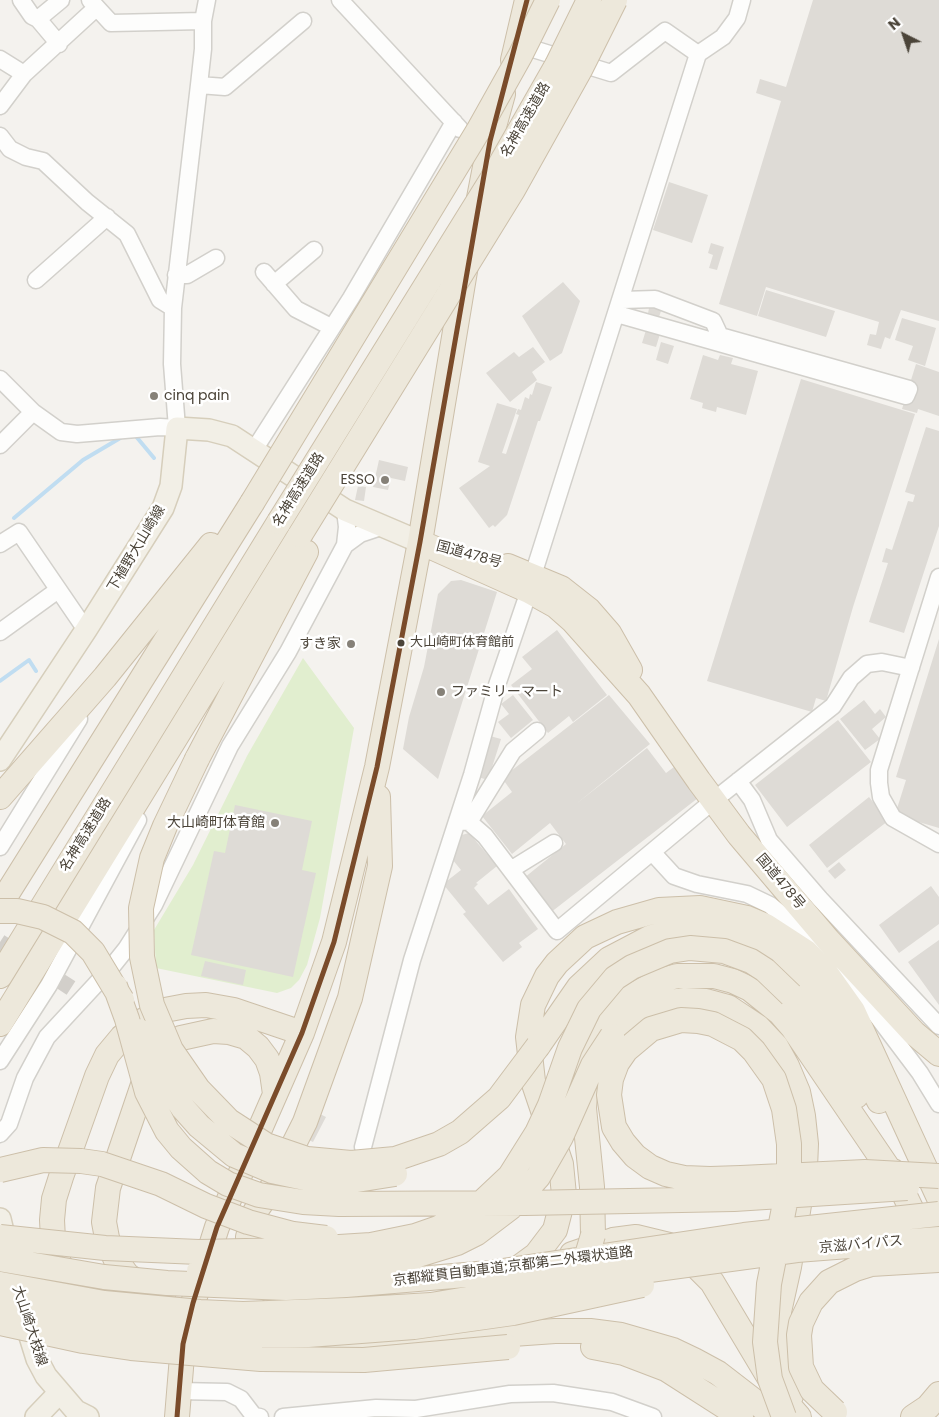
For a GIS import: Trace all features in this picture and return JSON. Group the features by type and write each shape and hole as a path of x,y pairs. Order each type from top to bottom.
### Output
{"highway":[{"path":"177,1417 183,1344 193,1303 217,1227 302,1033 334,942 377,767 420,542 468,257 487,158 527,0"},
{"path":"0,904 252,503 474,139 520,56 548,0"},
{"name":"名神高速道路","path":"0,976 492,179 557,65 589,0"},
{"name":"名神高速道路","path":"0,1024 224,659 306,539 403,369 518,182 580,70 615,0"},
{"path":"3,793 105,678 201,556 252,503"},
{"path":"306,539 165,826 148,876 141,908 142,957 152,1005 171,1050 198,1089 229,1121 266,1145 307,1159 350,1164 395,1159 439,1144 460,1132 499,1098 538,1046"},
{"name":"国道478号","path":"420,542 531,583 573,621 639,695 739,835 828,940 914,1033 939,1054"},
{"path":"357,1313 295,1302 279,1296 266,1287 256,1274 248,1251 248,1237 255,1212 272,1186 305,1122 350,998 380,866 377,767"},
{"path":"476,1294 518,1268 536,1254 555,1230 560,1217 564,1179 555,1143 537,1096 528,1036 533,1006 547,976 557,963 585,937 636,915 666,909 700,908 747,918 766,926 806,952 826,972 853,1012 931,1170 939,1198"},
{"path":"0,911 18,911 43,917 73,932 93,952 115,986 169,1087 199,1126 234,1155 272,1171 319,1180 344,1182 396,1173 442,1154 464,1139 501,1102 566,1004 593,972 628,947 672,931 710,930 732,934 755,943 786,962 821,1035 848,1081 939,1267"},
{"path":"0,1237 153,1251 292,1250 395,1241 438,1228 460,1217 494,1193 525,1155 550,1105 570,1048 589,1009 615,978 632,967 670,951 690,948 724,951 751,961 800,991 858,1062 931,1170"},
{"path":"465,1337 516,1323 552,1303 578,1279 587,1261 593,1235 592,1186 584,1108 588,1057 604,1024 628,998 659,981 677,976 714,976 733,981 750,989 780,1013 798,1036 899,1184"},
{"path":"115,986 128,1019 147,1092 167,1131 181,1148 208,1172 228,1184 248,1192 288,1200 340,1204 535,1203 734,1199 864,1189 939,1187"},
{"path":"0,1259 166,1272 389,1261 433,1252 457,1243 495,1220 525,1193 550,1159 602,1048 627,1022 644,1010 664,1002 706,1001 728,1007 758,1027 776,1046 798,1092 804,1116 805,1168 789,1267 779,1312 779,1345 787,1388 804,1417"},
{"path":"158,1334 116,1326 82,1304 66,1277 53,1239 54,1199 97,1076 108,1055 122,1037 142,1021 165,1010 179,1007 206,1005 234,1010 302,1033"},
{"path":"784,1417 770,1379 765,1342 769,1284 785,1203 787,1184 788,1174 789,1164 789,1144 784,1109 774,1079 754,1051 742,1039 713,1024 698,1020 681,1020 651,1029 626,1050 617,1063 611,1079 609,1095 614,1128 623,1142 636,1156 650,1167 666,1174 684,1178 751,1178 770,1176 779,1176 789,1176 931,1170"},
{"path":"163,1296 149,1290 127,1275 115,1258 107,1238 104,1222 108,1188 148,1070 169,1045 181,1038 213,1031 229,1032 246,1038 258,1047 267,1059 272,1072 274,1094"},
{"path":"858,1062 895,1132 939,1229"},
{"path":"0,1170 43,1160 82,1161 102,1164 161,1184 206,1206 248,1222 314,1237 352,1239 385,1236 420,1230 460,1217"},
{"name":"京滋バイパス","path":"790,1244 939,1214"},
{"path":"218,1304 357,1313 421,1310 476,1294 520,1278 576,1252 613,1240 636,1237 668,1244 686,1256 712,1282 779,1394 799,1417"},
{"name":"京滋バイパス","path":"790,1244 939,1239"},
{"path":"0,1305 154,1328 274,1335 363,1332 513,1314 790,1244"},
{"name":"京都縦貫自動車道;京都第二外環状道路","path":"0,1259 95,1276 167,1283 303,1287 410,1281 790,1244"},
{"name":"京都縦貫自動車道;京都第二外環状道路","path":"5,1287 95,1301 200,1312 243,1314 347,1310 431,1305 790,1244"},
{"path":"841,1414 812,1390 801,1367 799,1335 801,1323 811,1302 829,1282 855,1268 880,1263 939,1260"},
{"path":"0,1323 83,1341 131,1348 261,1359 364,1360 536,1344 582,1346 624,1353 666,1369 741,1417"},
{"path":"222,1340 364,1343 590,1331 648,1342 673,1350 718,1373 775,1417"},
{"path":"913,1417 928,1407 939,1394"}],"main road":[{"path":"177,428 209,430 232,436 345,510 420,542"},
{"name":"下植野大山崎線","path":"0,760 86,630 163,508 171,486 177,428"},
{"name":"大山崎大枝線","path":"0,1219 5,1287 37,1359 59,1393 76,1411 88,1417"},
{"path":"36,1417 59,1393"}],"street":[{"path":"21,0 32,16 38,19 59,44"},
{"path":"38,19 61,0"},
{"path":"0,379 33,412 61,432 77,434 160,427 177,428 172,364 173,308 200,85 203,21 207,0"},
{"path":"340,0 487,158"},
{"path":"363,1147 412,960 463,822 498,685 698,54 722,37 737,18 742,0"},
{"path":"0,106 24,74 59,44 93,4 112,23 203,21"},
{"path":"200,85 225,87 303,21"},
{"path":"517,44 611,73 665,31 698,54"},
{"path":"0,59 24,74"},
{"path":"254,450 351,298 454,122"},
{"path":"0,136 10,149 26,157 43,161 127,234 160,300 173,308"},
{"path":"36,280 106,217"},
{"path":"274,284 314,250"},
{"path":"176,275 187,275 216,258"},
{"path":"264,272 296,309 331,327"},
{"path":"655,300 713,321 720,336 909,389 906,396 619,307 655,300"},
{"path":"0,446 33,412"},
{"path":"0,1134 9,1124 25,1078 47,1037 77,993 126,949 154,905 230,746 288,652 344,545 346,528 345,510"},
{"path":"344,545 360,534 384,526"},
{"path":"0,544 19,532 86,630"},
{"path":"939,577 879,770 881,797 893,818 939,844"},
{"path":"0,632 58,590"},
{"name":"名神高速道路","path":"0,1061 49,985 224,659"},
{"path":"463,822 485,836 558,931 713,800 833,706 852,678 867,664 882,662 911,668"},
{"path":"0,847 105,678"},
{"path":"463,822 513,751 538,730"},
{"path":"738,781 752,800 769,840 820,899 939,1026"},
{"path":"512,869 554,843"},
{"path":"652,852 674,876 697,884 746,894 770,905 794,925 859,992 903,1049 939,1104"},
{"path":"179,1390 228,1392 241,1399 254,1416 260,1417"},
{"path":"283,1417 376,1408 416,1409 510,1394 553,1393 612,1402 653,1417"}],"green space":[{"name":"大山崎町体育館","path":"303,658 354,728 320,918 307,965 299,980 291,988 277,993 156,968 154,930 193,865 247,756"}],"building":[{"path":"813,0 939,0 939,321 901,310 890,339 885,337 881,349 867,345 870,334 876,335 879,322 766,287 757,316 719,304 781,101 756,93 760,79 786,87"},
{"path":"669,182 708,195 692,243 653,230"},
{"path":"711,243 724,247 717,270 709,268 713,255 708,253"},
{"path":"563,282 580,301 562,353 550,361 522,316"},
{"path":"766,290 835,311 826,337 758,316"},
{"path":"650,304 662,308 659,317 648,313"},
{"path":"902,318 936,328 925,366 908,360 913,346 895,340"},
{"path":"646,330 660,334 656,347 642,343"},
{"path":"661,342 674,346 668,364 656,360"},
{"path":"533,347 545,362 532,372 537,380 510,402 486,373 514,352 519,357"},
{"path":"703,355 718,360 720,355 733,358 731,364 758,371 746,415 717,407 716,412 702,408 703,403 690,399"},
{"path":"916,364 939,372 939,416 918,409 917,413 902,409"},
{"path":"801,379 915,414 853,607 826,701 816,698 812,712 707,681"},
{"path":"536,382 552,387 540,421 538,421 507,515 495,527 493,525 489,528 459,488 490,466 478,462 497,403 517,409 502,453 506,454 519,415 516,414 518,409 521,410 525,397 529,399 530,394 532,395"},
{"path":"926,427 939,431 939,526 904,633 869,622 888,563 882,562 886,548 892,550 908,501 913,502 915,495 905,492"},
{"path":"379,460 408,467 405,481 391,478 388,490 373,487"},
{"path":"358,486 366,487 364,501 355,500"},
{"name":"ファミリーマート","path":"461,580 497,592 438,779 403,749 409,717 424,667 438,594 451,581"},
{"path":"557,630 607,695 573,722 569,716 548,733 511,685 532,669 522,657"},
{"path":"939,639 939,828 895,815 906,780 896,777"},
{"path":"513,695 533,720 511,738 498,722 509,714 501,704"},
{"path":"609,695 650,744 576,804 647,748 666,773 674,767 698,798 550,913 524,878 566,844 550,823 512,854 482,816 512,792 502,778"},
{"path":"864,700 875,714 880,709 886,717 872,729 880,739 865,750 840,719"},
{"path":"838,720 871,762 787,827 755,785"},
{"path":"490,736 501,739 488,780 478,777"},
{"path":"869,797 888,821 827,868 809,845"},
{"path":"235,805 312,821 302,870 316,873 293,977 191,955 214,851 225,853"},
{"path":"469,833 497,866 476,883 478,884 474,888 488,905 509,889 538,929 519,943 522,947 503,962 463,914 466,912 443,884 461,870 452,859 458,836"},
{"path":"839,862 846,870 835,879 828,871"},
{"path":"931,886 939,897 939,924 899,953 879,925"},
{"path":"939,940 939,1005 908,962"},
{"path":"205,961 246,970 243,985 201,976"},
{"path":"300,1104 326,1117 313,1142 288,1130"}],"waterway":[{"path":"134,434 154,458"},
{"path":"14,518 83,460 122,437"},
{"path":"0,681 29,660 36,671"}],"tunnel":[{"path":"0,942 71,988"}],"transit line":[{"path":"177,1417 183,1344 193,1303 217,1227 302,1033 334,942 377,767 420,542 490,141 527,0"}],"place":[{"name":"cinq pain","path":"154,396"},
{"name":"ESSO","path":"385,480"},
{"name":"大山崎町体育館前","path":"401,643"},
{"name":"すき家","path":"351,644"},
{"name":"ファミリーマート","path":"441,692"},
{"name":"大山崎町体育館","path":"275,823"}]}
